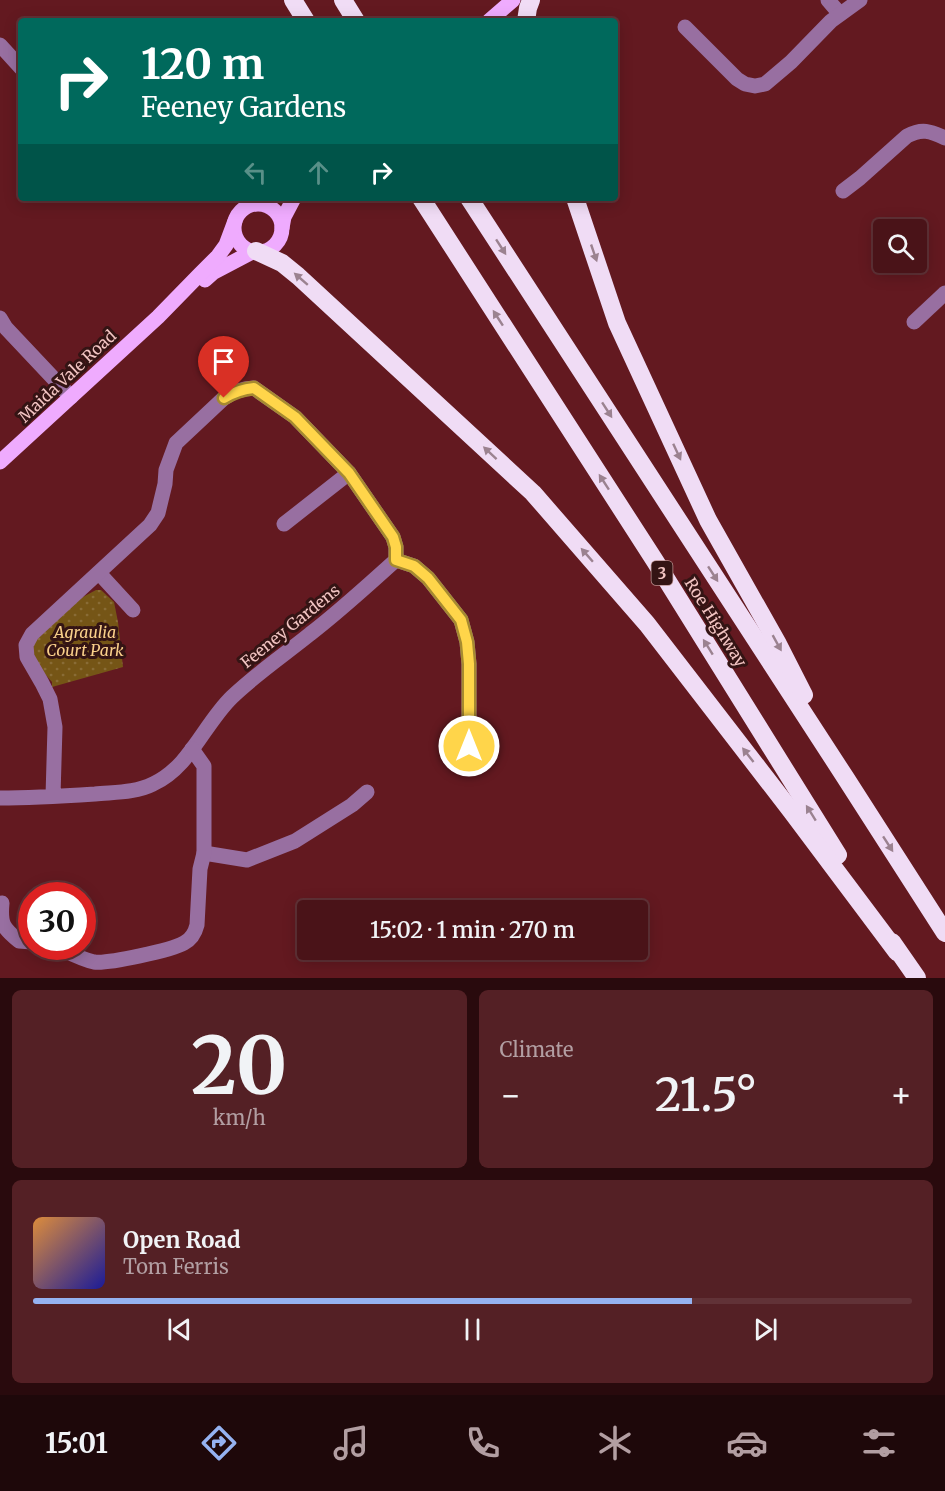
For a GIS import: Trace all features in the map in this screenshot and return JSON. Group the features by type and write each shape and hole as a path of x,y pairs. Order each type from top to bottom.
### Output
{"highway":[{"path":"293,0 304,18"},
{"path":"343,0 354,18"},
{"path":"527,18 531,0"},
{"name":"Roe Highway","path":"423,201 655,561 897,952 917,978"},
{"name":"Roe Highway","path":"471,201 945,933"},
{"path":"576,201 617,323 708,520 782,650 845,777"},
{"path":"255,251 282,263 298,276 533,493 647,624 785,802 897,952"}],"main road":[{"path":"492,18 513,0"},
{"path":"267,201 244,208 235,221 236,238 247,249 255,251 268,249 274,245 292,201"},
{"path":"252,205 268,206 275,211 279,217 281,232"},
{"name":"Maida Vale Road","path":"0,462 158,317 218,256 226,245 235,221"},
{"name":"Maida Vale Road","path":"158,317 214,272 255,251"}],"street":[{"path":"828,0 840,14"},
{"path":"685,27 737,80 755,86 765,84 774,78 840,14 860,0"},
{"path":"0,45 18,65"},
{"path":"843,191 906,136 926,131 945,138"},
{"path":"914,322 945,293"},
{"path":"0,318 67,400"},
{"path":"0,329 67,400"},
{"path":"53,796 56,727 50,699 27,657 26,645 32,634 150,525 158,513 166,470 176,444 224,398 244,389 254,388 295,417 349,473 393,537 396,560 414,566 428,578 461,620 467,642 469,664 469,746"},
{"path":"284,524 349,473"},
{"name":"Feeney Gardens","path":"0,798 133,791 165,778 192,749 219,711 234,696 331,618 396,560"},
{"path":"99,573 133,610"},
{"path":"87,960 105,963 179,946 196,932 200,869 204,853 204,765 192,749"},
{"path":"204,853 247,860 296,841 352,805 367,792"},
{"path":"2,903 1,921 18,940"}],"green space":[{"name":"Agraulia Court Park","path":"96,590 101,590 114,602 123,667 52,687 52,682 34,660 35,641 81,598"}],"route":[{"path":"224,398 234,392 254,388 295,417 349,473 393,537 396,560 414,566 428,578 461,620 467,642 469,664 469,746"}]}
